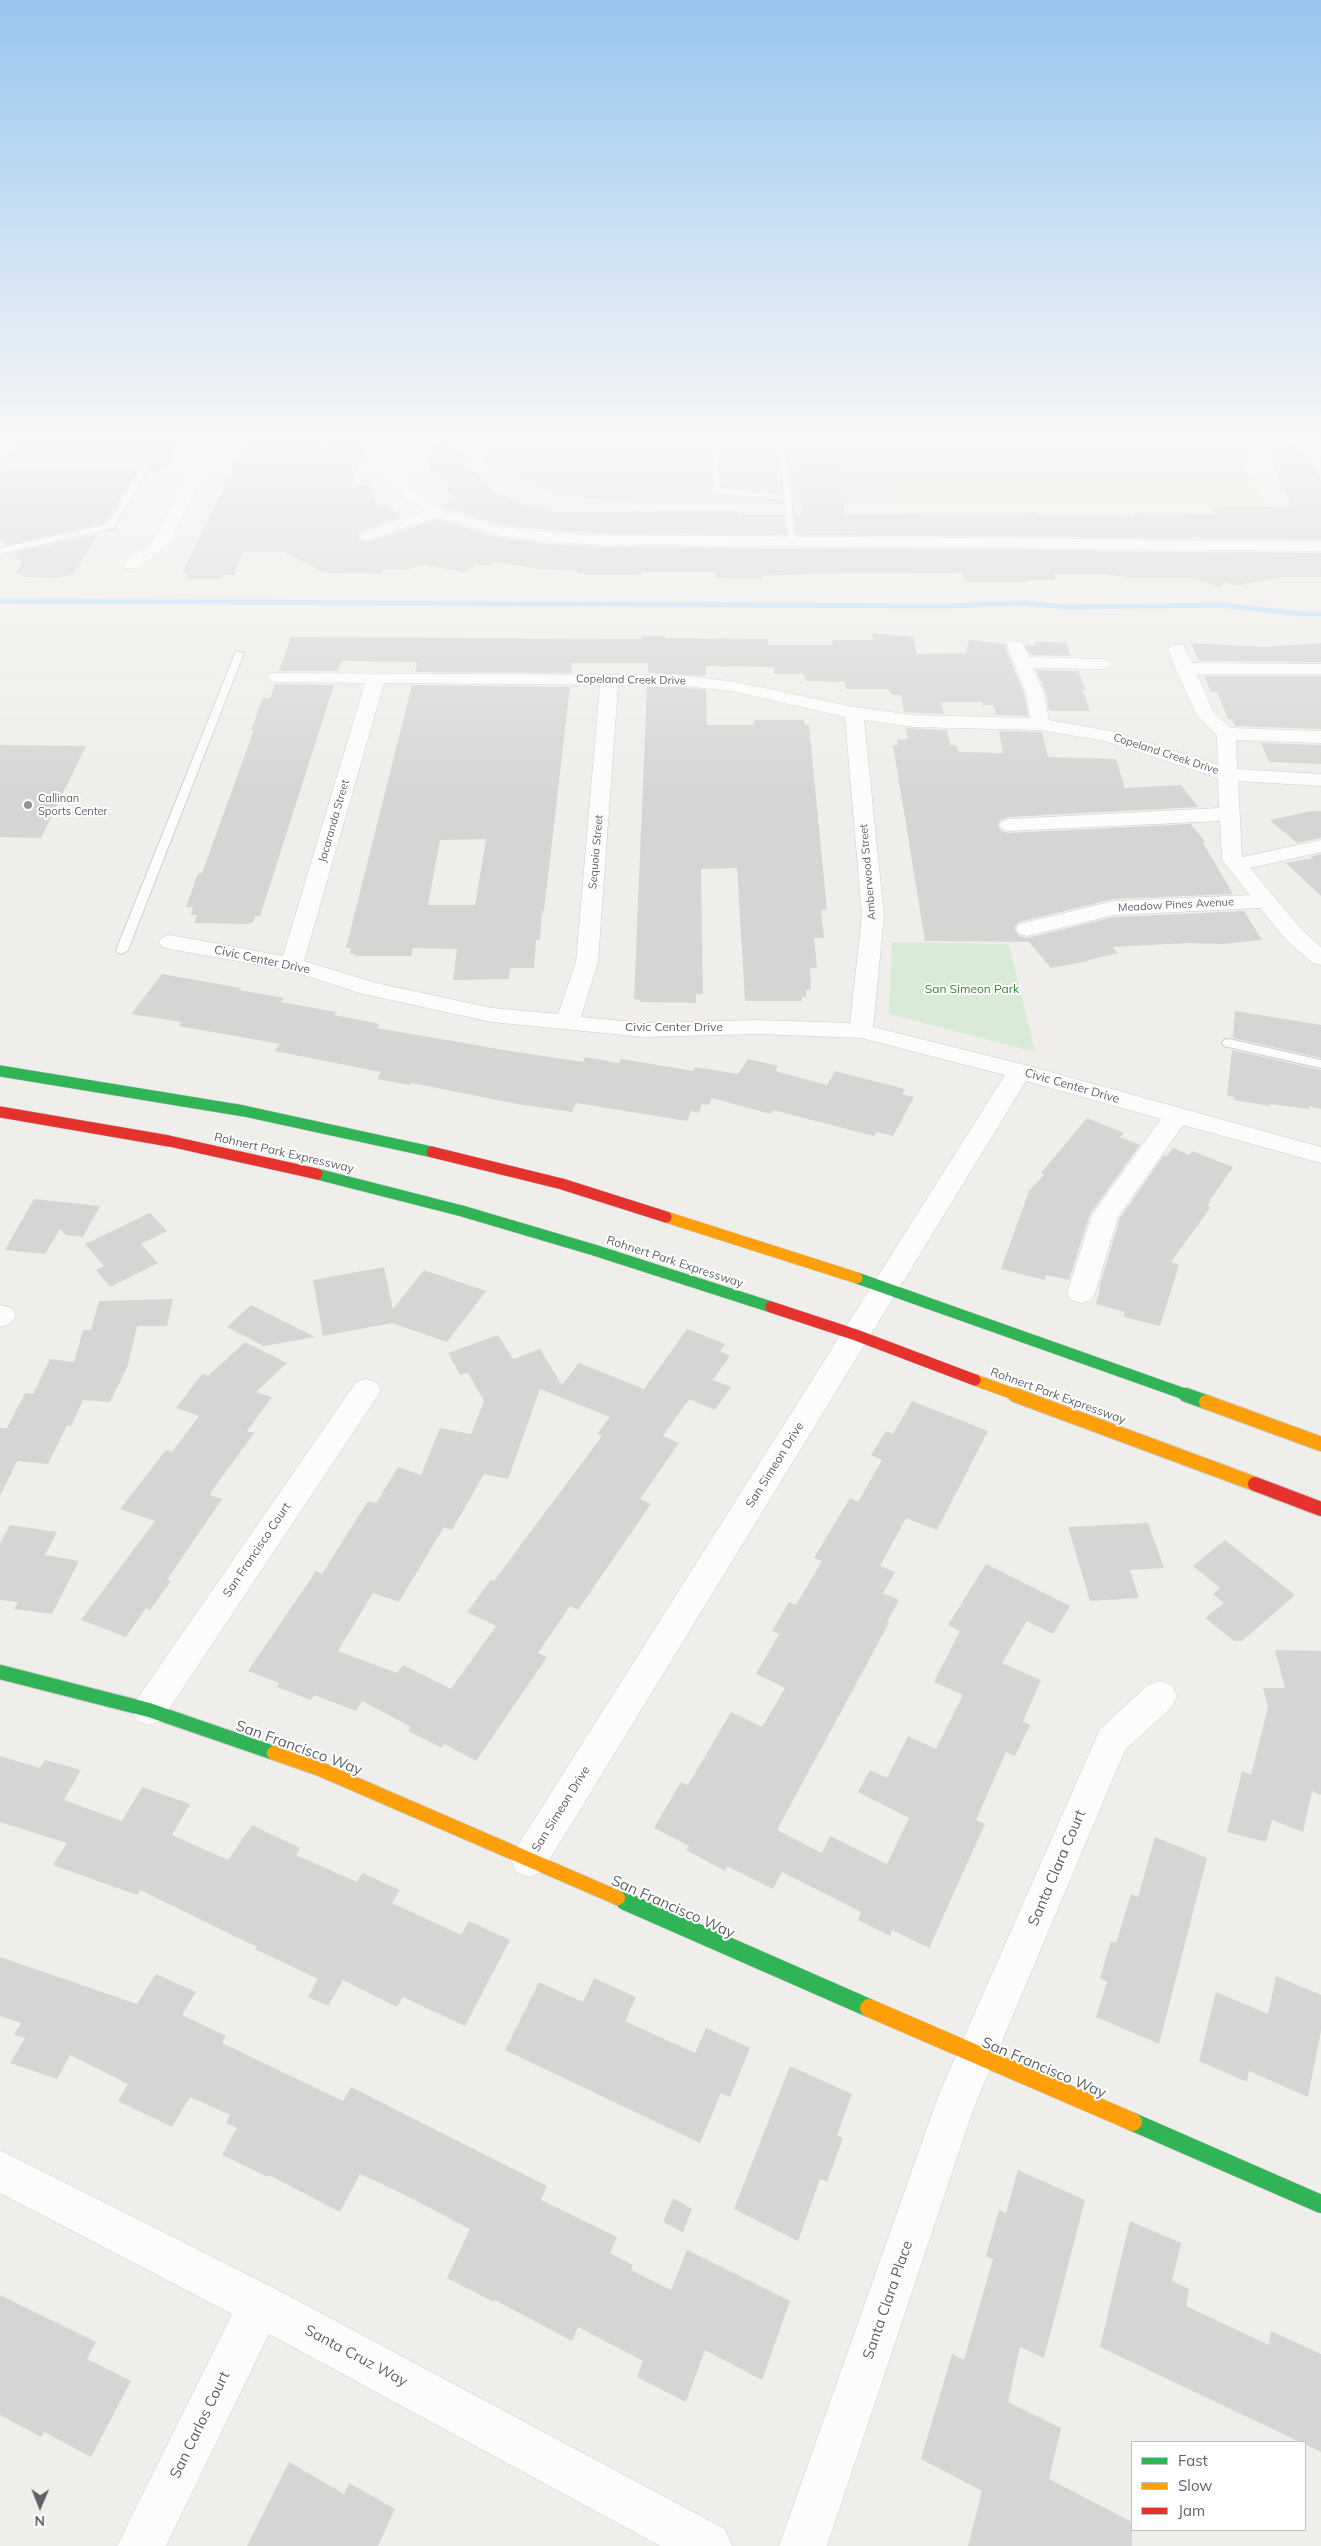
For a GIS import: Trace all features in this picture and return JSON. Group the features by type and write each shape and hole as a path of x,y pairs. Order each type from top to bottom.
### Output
{"main road":[{"path":"0,1071 244,1111 446,1155 562,1184 886,1287 1321,1444"},
{"name":"Rohnert Park Expressway","path":"0,1112 169,1141 316,1174 462,1211 594,1250 856,1335 1321,1509"},
{"name":"San Francisco Way","path":"0,1672 149,1710 320,1769 1321,2204"}],"street":[{"path":"131,565 140,559"},
{"path":"1016,646 1035,694 1041,724"},
{"path":"1321,669 1241,670 1180,659 1206,716 1226,734 1321,737"},
{"path":"1023,662 1103,664"},
{"name":"Copeland Creek Drive","path":"277,677 679,680 736,687 854,713 913,721 1041,724 1108,736 1226,774 1321,780"},
{"name":"Jacaranda Street","path":"292,964 376,678"},
{"name":"Sequoia Street","path":"566,1022 586,962 608,680"},
{"name":"Amberwood Street","path":"854,713 873,916 860,1031"},
{"path":"1226,734 1226,774 1232,860 1295,936 1317,951"},
{"path":"1009,825 1229,814"},
{"path":"1236,864 1321,846"},
{"name":"Meadow Pines Avenue","path":"1027,929 1114,908 1188,903 1267,901"},
{"name":"Civic Center Drive","path":"170,942 292,964 371,990 482,1013 644,1030 757,1026 860,1031 1020,1071 1321,1155"},
{"name":"San Simeon Drive","path":"529,1860 1020,1071"},
{"path":"1081,1293 1105,1215 1141,1168 1176,1116"},
{"name":"San Francisco Court","path":"149,1710 366,1390"},
{"name":"Santa Clara Court","path":"977,2056 1112,1740 1160,1696"},
{"name":"Santa Clara Place","path":"803,2546 954,2108 977,2056"},
{"name":"Santa Cruz Way","path":"0,2171 260,2304 708,2546"},
{"name":"San Carlos Court","path":"141,2546 260,2304"}],"lane":[{"path":"122,950 239,653"},
{"path":"1229,1043 1321,1064"}],"green space":[{"name":"San Simeon Park","path":"892,942 1009,944 1035,1052 889,1014"}],"building":[{"path":"18,559 83,559 74,574 58,578 26,577 21,576 23,574 15,574 22,563"},
{"path":"189,559 240,559 234,575 223,575 222,579 185,579 188,573 182,573"},
{"path":"297,559 1321,559 1321,577 1280,577 1234,586 1227,582 1219,587 1191,578 1136,578 1101,574 1055,574 1055,580 1028,580 1029,582 965,582 962,573 809,574 762,576 762,579 716,578 716,572 642,572 642,574 626,575 587,575 577,573 577,571 540,569 495,562 491,566 476,564 465,572 423,565 406,570 383,569 381,574 324,573"},
{"path":"872,633 913,637 917,654 966,653 969,640 1006,644 1005,647 1024,694 1028,716 996,715 993,705 983,705 982,702 941,702 944,714 904,712 901,695 892,695 888,689 846,689 845,682 806,681 803,674 774,674 774,667 706,666 706,676 648,673 648,663 572,663 571,673 415,672 417,662 341,661 338,671 279,671 291,637 642,639 642,636 665,636 665,638 768,639 768,645 833,645 832,640 873,640"},
{"path":"1035,641 1066,643 1071,656 1030,655 1025,645 1035,646"},
{"path":"1191,643 1265,647 1321,643 1321,662 1199,661"},
{"path":"1036,670 1078,671 1086,690 1083,690 1090,711 1049,711 1046,693"},
{"path":"1204,676 1321,676 1321,729 1235,726 1232,719 1228,719 1217,692 1211,692"},
{"path":"275,684 334,685 260,916 255,916 253,922 247,924 194,923 197,915 191,915 193,907 186,907 198,873 202,873 254,730 251,730 263,698 270,698"},
{"path":"412,685 570,687 544,911 542,911 540,940 536,940 534,968 510,968 509,979 453,980 457,949 413,948 411,956 355,956 356,954 350,954 351,948 346,948","holes":["486,839 475,905 428,905 440,840"]},
{"path":"647,687 679,687 706,690 707,725 754,725 754,720 804,720 805,725 809,725 827,910 821,910 824,938 814,938 817,968 810,968 811,990 806,990 806,998 802,997 802,1001 745,1001 737,868 701,869 703,994 696,994 696,1003 640,1002 640,1000 634,999"},
{"path":"906,728 947,730 950,745 956,745 958,752 1003,753 999,731 1042,732 1048,757 1116,759 1125,788 1181,785 1198,807 1009,817 1000,820 998,826 1001,831 1009,833 1191,824 1205,842 1203,843 1233,894 1114,899 1019,922 1014,928 1019,936 1027,938 1114,917 1244,911 1262,940 1223,944 1188,943 1112,947 1118,953 1051,968 1029,942 925,941 893,745 898,745 897,740 908,739"},
{"path":"1261,743 1321,745 1321,764 1269,762"},
{"name":"Callinan Sports Center","path":"0,745 86,746 41,838 0,837"},
{"path":"1311,811 1321,811 1321,838 1297,843 1270,820"},
{"path":"1321,854 1321,896 1286,863 1313,858 1311,856"},
{"path":"162,974 241,988 239,990 284,998 281,1002 336,1012 334,1015 380,1024 377,1028 510,1051 583,1062 585,1057 619,1063 621,1059 693,1071 695,1067 738,1074 748,1059 778,1066 775,1071 827,1085 835,1071 905,1089 902,1094 914,1097 893,1136 877,1132 874,1136 773,1110 771,1114 712,1098 709,1105 702,1104 699,1113 691,1111 687,1121 576,1103 572,1112 517,1104 412,1083 410,1085 377,1079 381,1072 275,1051 280,1044 179,1026 181,1022 131,1014"},
{"path":"1235,1011 1321,1025 1321,1058 1233,1038"},
{"path":"1232,1050 1321,1070 1321,1109 1309,1106 1309,1109 1270,1104 1270,1106 1234,1100 1234,1097 1227,1096"},
{"path":"1087,1118 1124,1133 1120,1137 1140,1145 1090,1214 1069,1280 1046,1275 1045,1280 1001,1269 1029,1191 1044,1175 1041,1173"},
{"path":"1173,1148 1189,1155 1192,1151 1233,1167 1210,1200 1208,1206 1210,1208 1171,1262 1179,1265 1160,1326 1124,1317 1125,1312 1096,1304 1120,1218 1164,1155 1167,1156"},
{"path":"34,1199 100,1206 83,1237 66,1235 60,1229 45,1254 5,1250"},
{"path":"150,1213 167,1231 141,1244 158,1263 110,1287 96,1270 104,1266 85,1244"},
{"path":"384,1267 393,1309 424,1270 486,1291 447,1342 392,1323 323,1336 313,1280"},
{"path":"173,1299 167,1326 137,1326 128,1365 110,1402 83,1400 71,1426 67,1425 48,1464 17,1461 0,1496 0,1428 7,1428 25,1393 33,1394 50,1359 74,1362 83,1330 91,1330 99,1301"},
{"path":"251,1305 315,1337 264,1346 227,1327"},
{"path":"687,1329 725,1344 720,1351 730,1356 713,1380 731,1387 715,1410 689,1399 663,1436 679,1443 640,1499 651,1504 578,1610 570,1606 538,1653 547,1657 476,1761 444,1744 442,1748 408,1731 411,1727 362,1701 356,1711 314,1695 311,1700 277,1687 279,1683 248,1671 316,1571 322,1574 368,1501 376,1503 398,1467 421,1475 440,1428 471,1434 484,1401 468,1373 460,1375 448,1353 498,1335 513,1359 540,1349 562,1385 579,1363 644,1389","holes":["540,1389 610,1417 597,1434 602,1436 494,1581 491,1580 467,1612 496,1626 451,1689 403,1665 397,1673 338,1651 373,1593 399,1602 444,1527 452,1530 484,1474 508,1479"]},
{"path":"245,1342 287,1363 256,1392 272,1397 247,1431 254,1433 209,1495 222,1499 167,1580 171,1581 150,1610 146,1608 126,1637 81,1620 155,1521 120,1509 166,1450 172,1452 199,1416 176,1408 202,1374 208,1376"},
{"path":"912,1401 988,1431 937,1530 906,1518 880,1566 895,1572 883,1593 899,1600 887,1622 889,1623 777,1830 822,1853 830,1836 887,1864 909,1818 858,1792 870,1770 887,1778 908,1736 936,1749 963,1695 934,1682 960,1631 948,1625 986,1564 1070,1606 1053,1634 1027,1621 1002,1663 1041,1680 1023,1721 1030,1725 1015,1756 1006,1752 976,1820 985,1824 929,1948 892,1930 890,1936 858,1920 861,1912 782,1872 773,1889 727,1866 725,1871 686,1850 689,1846 654,1828 681,1782 688,1785 731,1712 762,1727 785,1688 756,1674 779,1634 772,1631 789,1602 796,1605 822,1561 814,1558 850,1498 858,1502 882,1460 871,1455 886,1431 893,1434"},
{"path":"1148,1523 1164,1568 1130,1570 1139,1598 1090,1601 1068,1527"},
{"path":"10,1525 57,1532 45,1555 79,1561 52,1614 14,1609 18,1602 0,1600 0,1543"},
{"path":"1225,1540 1295,1595 1242,1641 1234,1641 1205,1618 1224,1603 1213,1594 1220,1588 1193,1566"},
{"path":"1275,1650 1321,1651 1321,1795 1312,1791 1303,1832 1272,1820 1266,1842 1227,1832 1242,1771 1251,1775 1268,1707 1263,1688 1285,1688"},
{"path":"0,1756 40,1768 45,1760 81,1770 64,1800 122,1821 142,1787 190,1804 172,1835 228,1860 252,1825 300,1848 296,1855 357,1882 362,1873 400,1890 392,1903 461,1935 469,1921 510,1940 465,2026 403,1997 397,2007 343,1980 328,2006 308,1997 318,1979 255,1949 257,1947 140,1890 137,1895 53,1865 67,1843 0,1822"},
{"path":"1155,1837 1207,1858 1159,2044 1096,2017 1107,1982 1100,1978 1111,1941 1116,1943 1131,1894 1138,1897"},
{"path":"0,1957 137,2004 156,1974 196,1992 182,2015 226,2036 222,2043 343,2101 351,2087 547,2186 541,2200 617,2237 610,2253 633,2265 631,2270 671,2290 687,2250 790,2301 762,2380 705,2350 686,2402 637,2377 643,2361 578,2327 572,2341 495,2300 494,2302 447,2278 470,2229 403,2194 360,2174 340,2212 269,2175 268,2177 222,2155 237,2128 226,2123 230,2115 190,2097 172,2127 118,2101 128,2084 70,2055 57,2079 10,2063 25,2038 14,2035 21,2023 0,2016"},
{"path":"1276,1976 1321,1995 1321,2031 1308,2097 1249,2071 1247,2082 1199,2061 1216,1992 1268,2014"},
{"path":"594,1978 636,1997 625,2021 695,2053 706,2028 750,2048 730,2097 721,2093 700,2143 505,2050 539,1982 583,2002"},
{"path":"790,2066 852,2094 837,2135 843,2138 827,2182 820,2179 798,2241 734,2209"},
{"path":"1018,2170 1085,2200 1044,2358 1020,2347 1008,2402 1061,2428 1049,2479 1131,2521 1132,2546 968,2546 982,2491 921,2459 952,2354 964,2360 993,2259 986,2256 999,2210 1006,2213"},
{"path":"673,2198 692,2209 683,2232 663,2222"},
{"path":"1130,2221 1181,2243 1172,2281 1189,2289 1186,2306 1269,2345 1271,2331 1321,2354 1321,2452 1306,2445 1306,2441 1298,2441 1100,2347"},
{"path":"0,2295 96,2342 87,2359 131,2381 91,2457 44,2432 41,2437 0,2415"},
{"path":"289,2462 344,2494 349,2483 395,2509 378,2546 247,2546"}],"waterway":[{"path":"0,601 948,606 1021,603 1068,607 1222,605 1301,614 1321,614"}],"traffic: fast":[{"path":"0,1071 244,1111 432,1152"},
{"path":"317,1174 462,1211 594,1250 771,1307"},
{"path":"857,1278 1206,1402"},
{"path":"0,1672 149,1710 274,1753"},
{"path":"618,1898 869,2008"},
{"path":"1133,2122 1321,2204"}],"traffic: slow":[{"path":"666,1217 857,1278"},
{"path":"975,1380 1255,1484"},
{"path":"1206,1402 1321,1444"},
{"path":"274,1753 320,1769 618,1898"},
{"path":"869,2008 1133,2122"}],"traffic: jam":[{"path":"0,1112 169,1141 317,1174"},
{"path":"432,1152 562,1184 666,1217"},
{"path":"771,1307 856,1335 975,1380"},
{"path":"1255,1484 1321,1509"}],"place":[{"name":"Callinan Sports Center","path":"28,805"}]}
